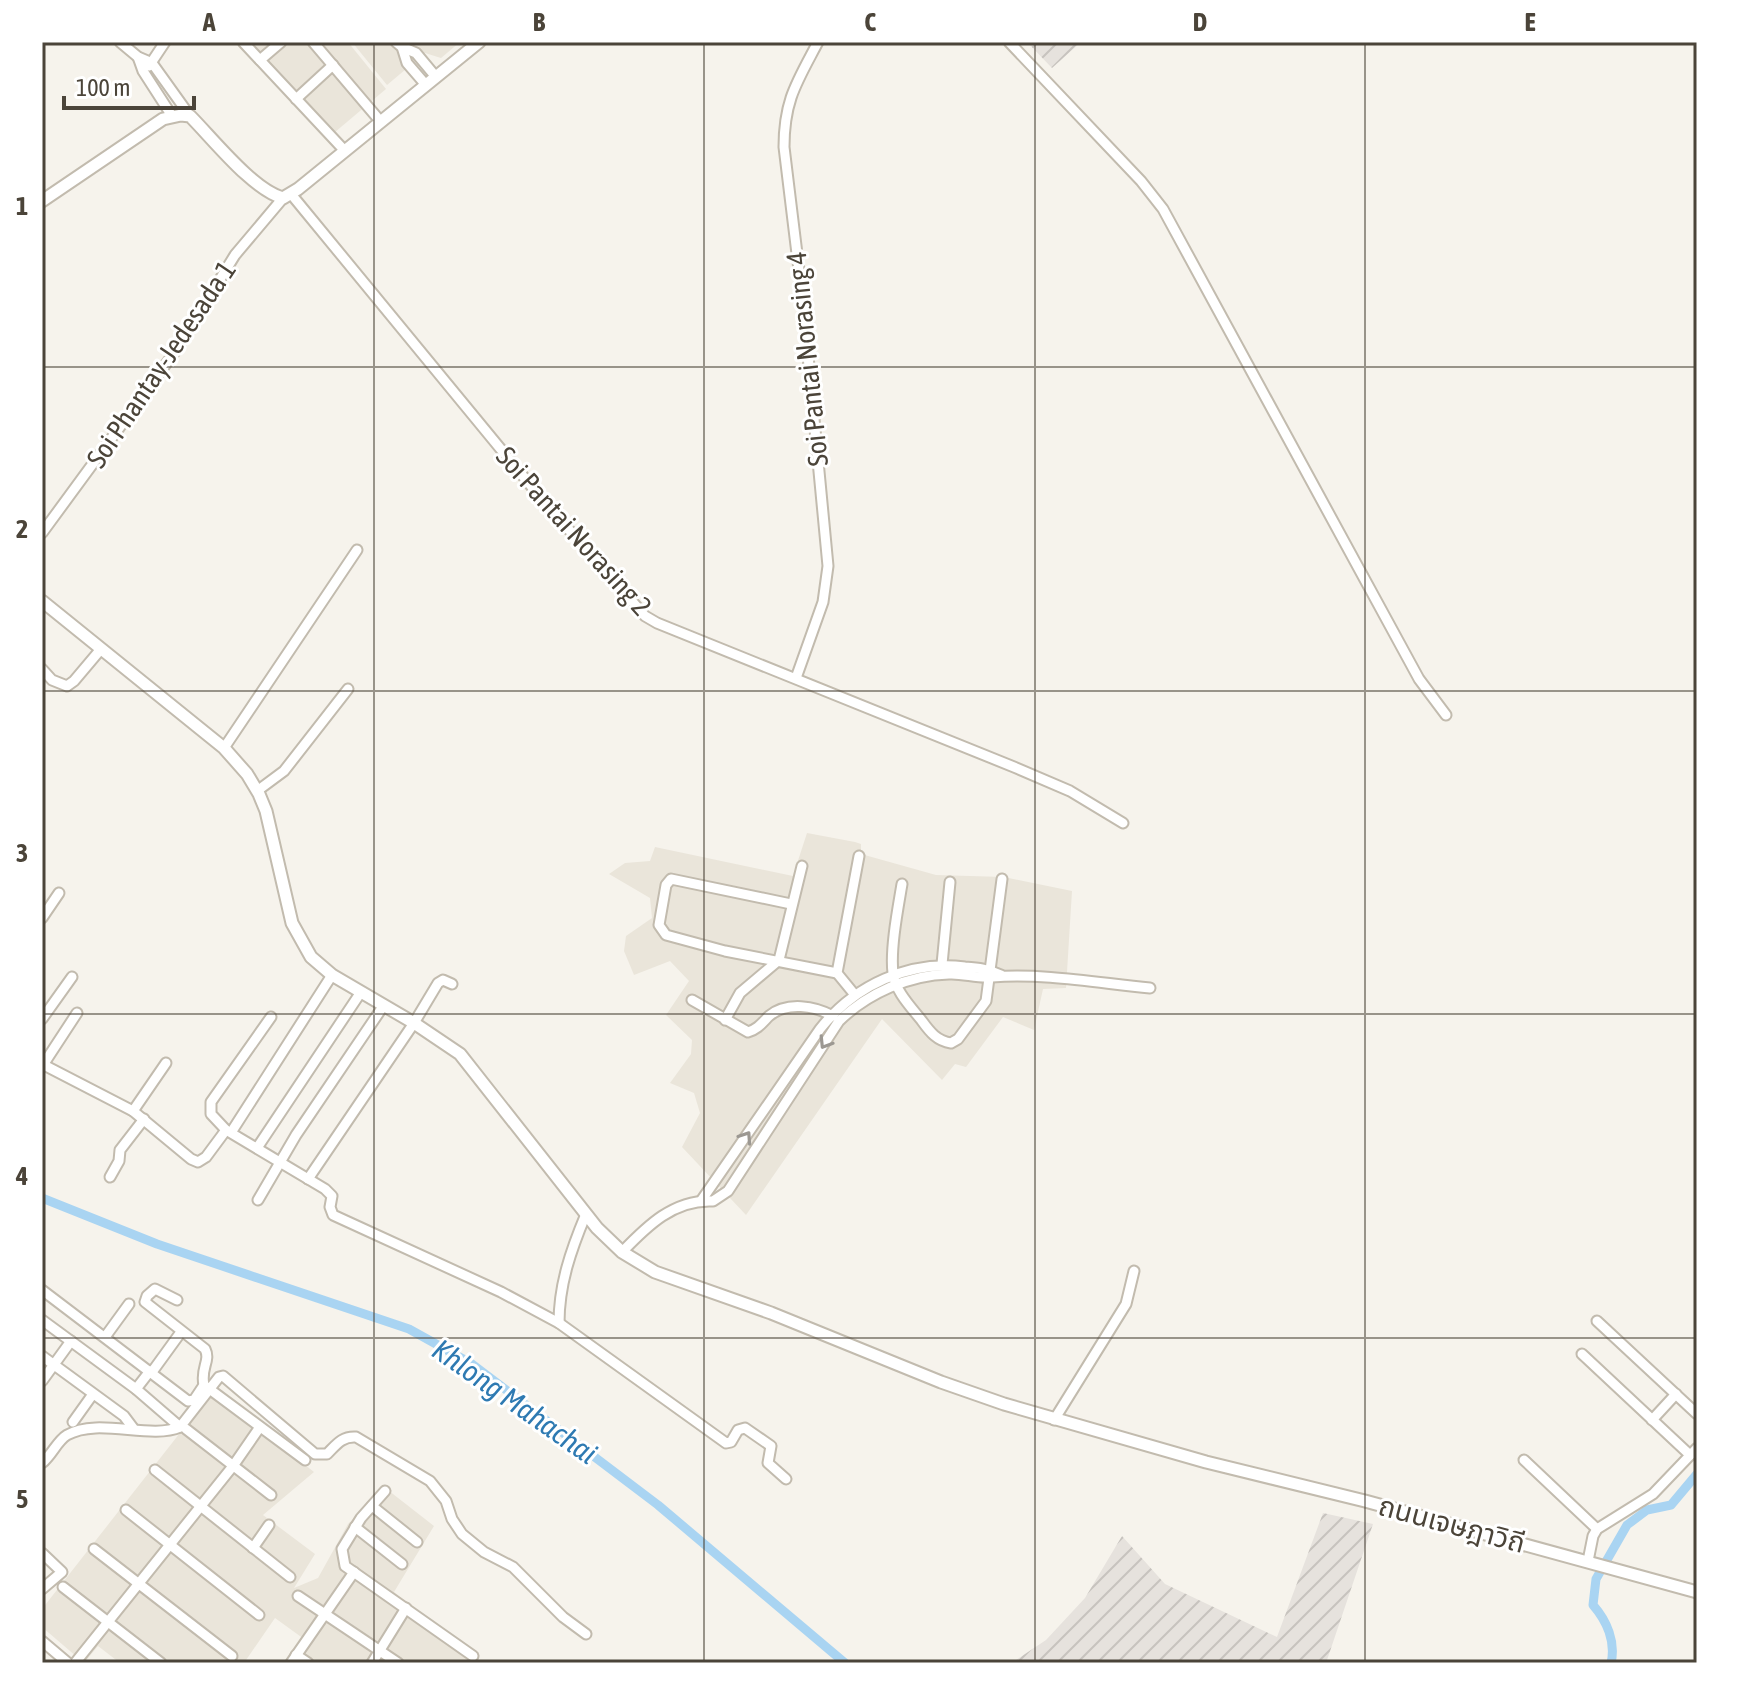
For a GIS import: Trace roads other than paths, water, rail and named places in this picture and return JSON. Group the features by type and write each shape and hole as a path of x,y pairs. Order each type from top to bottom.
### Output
{"street":[{"path":"120,42 138,57 152,63 190,116 256,184 274,196 287,196 479,42"},
{"path":"143,71 165,42"},
{"path":"243,42 345,151"},
{"path":"260,60 281,42"},
{"path":"313,42 381,122"},
{"name":"Soi Pantai Norasing 4","path":"796,678 823,602 828,566 784,123 786,106 818,42"},
{"path":"1009,42 1141,181 1163,209 1419,679 1446,715"},
{"path":"399,45 416,53 436,77"},
{"path":"399,45 407,63 426,85"},
{"path":"138,57 143,71 172,116"},
{"path":"296,99 333,65"},
{"path":"42,201 163,119 190,116"},
{"name":"Soi Pantai Norasing 2","path":"287,196 634,607 657,623 1070,791 1123,823"},
{"name":"Soi Phantay-Jedesada 1","path":"42,533 177,349 235,255 287,196"},
{"path":"224,748 357,550"},
{"name":"ถนนเจษฎาวิถี","path":"42,601 224,748 247,774 266,811 292,923 311,957 332,975 450,1046 470,1065 586,1214 622,1252 655,1272 771,1313 941,1382 1054,1420 1697,1592"},
{"path":"42,669 52,680 67,686 101,649"},
{"path":"257,791 284,771 348,689"},
{"path":"837,973 859,856"},
{"path":"725,1020 740,993 779,960 802,866"},
{"path":"791,904 671,879 666,885 659,925 666,935 725,951 837,973 855,995"},
{"path":"902,884 892,974 902,998 932,1034 943,1042 951,1043 958,1039 986,1001 994,974 1002,879"},
{"path":"942,964 950,882"},
{"path":"42,918 59,893"},
{"path":"701,1201 855,995 892,974 942,964 994,974"},
{"path":"622,1252 653,1220 701,1201 713,1201 728,1191 835,1018 897,985 930,975 994,974 1150,988"},
{"path":"77,1013 42,1065 133,1111 198,1162 229,1130 332,975"},
{"path":"42,1019 72,977"},
{"path":"308,1179 438,983 443,980 452,984"},
{"path":"257,1148 361,992"},
{"path":"692,1000 748,1032 759,1027 777,1011 788,1007 822,1011 835,1018"},
{"path":"258,1200 279,1163 384,1005"},
{"path":"271,1017 211,1102 211,1114 229,1130 332,1196 330,1207 333,1215 501,1292 559,1323 726,1443 731,1442 738,1430 745,1428 767,1442 771,1450 768,1463 786,1479"},
{"path":"133,1111 166,1063"},
{"path":"110,1177 119,1161 120,1150 144,1119"},
{"path":"559,1323 559,1299 571,1251 586,1214"},
{"path":"1054,1420 1129,1298 1134,1271"},
{"path":"177,1300 155,1289 145,1302 205,1349 207,1353 201,1374 207,1387 305,1460"},
{"path":"42,1290 188,1401 194,1400 219,1377 227,1377 315,1454 327,1454 348,1436 356,1437 430,1481 446,1501 452,1519 462,1534 484,1552 513,1567 563,1617 586,1634"},
{"path":"105,1337 129,1304"},
{"path":"42,1320 271,1495"},
{"path":"1597,1321 1697,1414"},
{"path":"136,1389 181,1332"},
{"path":"42,1381 71,1341"},
{"path":"1582,1354 1652,1420 1693,1452 1653,1494 1597,1529 1588,1561"},
{"path":"42,1356 124,1416 133,1428"},
{"path":"42,1463 68,1434 83,1429 183,1428 207,1387"},
{"path":"73,1422 93,1394"},
{"path":"1652,1420 1676,1394"},
{"path":"75,1663 233,1466 260,1427"},
{"path":"1524,1460 1597,1529"},
{"path":"155,1470 290,1577"},
{"path":"385,1491 355,1527 342,1549 345,1566 473,1656"},
{"path":"372,1506 417,1542"},
{"path":"126,1510 259,1615"},
{"path":"253,1548 269,1525"},
{"path":"355,1527 402,1564"},
{"path":"94,1549 232,1656"},
{"path":"42,1553 62,1572 42,1589"},
{"path":"308,1663 294,1659 354,1572"},
{"path":"63,1587 161,1663"},
{"path":"298,1596 398,1663"},
{"path":"372,1663 406,1608"},
{"path":"42,1641 68,1663"}],"waterway":[{"name":"Khlong Mahachai","path":"42,1198 157,1244 409,1329 472,1364 658,1505 845,1663"},
{"path":"1611,1663 1609,1632 1593,1605 1596,1579 1627,1525 1647,1510 1671,1505 1697,1474"}]}
